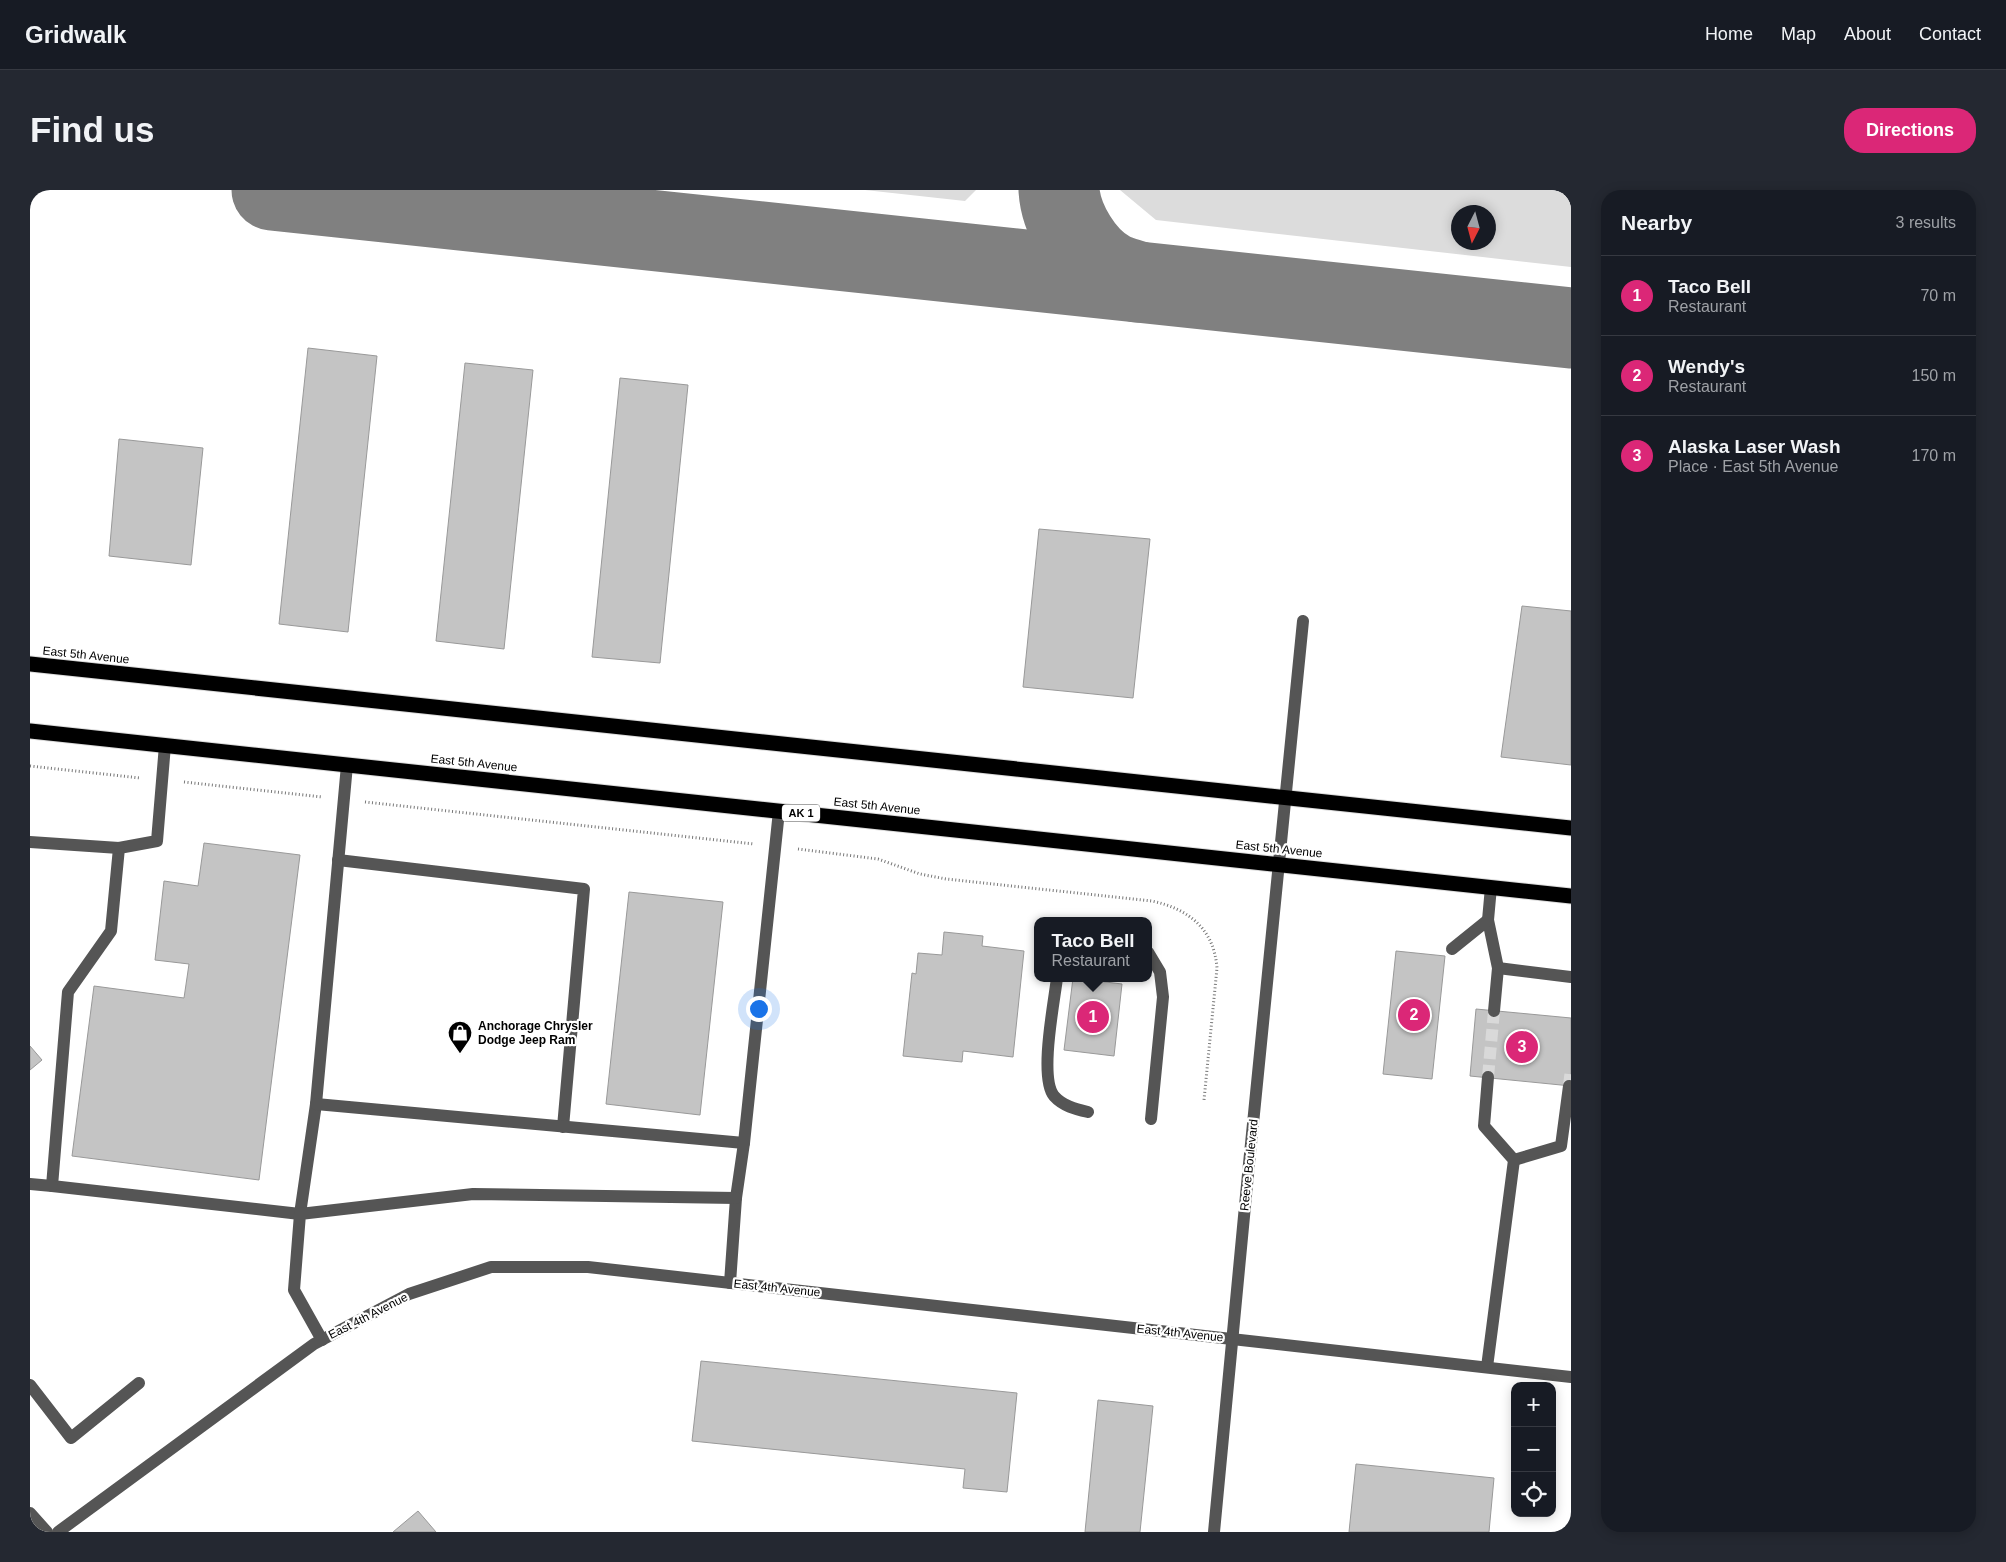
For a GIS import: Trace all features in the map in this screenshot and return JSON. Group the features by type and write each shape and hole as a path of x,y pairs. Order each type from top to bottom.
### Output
{"highway":[{"name":"East 5th Avenue","path":"30,664 1571,828"},
{"name":"East 5th Avenue","path":"30,730 1571,896"}],"street":[{"name":"Reeve Boulevard","path":"1214,1532 1303,621"},
{"path":"30,842 118,848 157,841 164,745"},
{"path":"322,1340 294,1290 300,1214 316,1104 347,765"},
{"path":"730,1283 736,1198 744,1143 780,811"},
{"path":"52,1186 68,992 110,932 118,848"},
{"path":"338,860 584,889 563,1127"},
{"path":"1491,887 1488,920 1498,968 1494,1011"},
{"path":"1452,948 1488,920"},
{"path":"1151,1119 1163,996 1160,972 1152,959"},
{"path":"1498,968 1571,977"},
{"path":"1057,982 1047,1077 1053,1095 1060,1101 1068,1107 1088,1112"},
{"path":"1487,1367 1514,1160 1484,1126 1488,1077"},
{"path":"1514,1160 1562,1146 1569,1086"},
{"path":"316,1104 744,1143"},
{"path":"30,1184 300,1214 473,1194 736,1198"},
{"name":"East 4th Avenue","path":"58,1532 322,1340 409,1294 491,1267 588,1267 1571,1377"},
{"path":"30,1385 72,1438 139,1384"},
{"path":"30,1513 47,1532"}],"path":[{"path":"30,766 869,857 920,874 946,879 1167,904 1181,910 1196,921 1209,937 1216,952 1217,968 1204,1100"}],"shaded area":[{"path":"865,190 976,190 965,201"},
{"path":"1120,190 1571,190 1571,267 1156,220"}],"building":[{"path":"308,348 377,356 348,632 279,624"},
{"path":"465,363 533,370 504,649 436,641"},
{"path":"620,378 688,385 660,663 592,657"},
{"path":"119,439 203,448 191,565 109,556"},
{"path":"1039,529 1150,539 1133,698 1023,687"},
{"path":"1522,606 1571,611 1571,765 1501,757"},
{"path":"204,843 300,855 259,1180 72,1156 94,986 184,998 189,964 155,960 164,881 198,886"},
{"path":"629,892 723,902 700,1115 606,1104"},
{"path":"944,932 983,936 982,946 1024,951 1013,1057 963,1051 962,1062 903,1056 912,973 916,974 918,953 942,955"},
{"path":"1396,951 1445,956 1432,1079 1383,1074"},
{"path":"1072,982 1122,984 1114,1056 1064,1050"},
{"path":"1476,1009 1571,1018 1571,1086 1470,1076"},
{"path":"30,1046 42,1060 30,1070"},
{"path":"701,1361 1017,1393 1007,1492 963,1488 965,1469 692,1441"},
{"path":"1098,1400 1153,1406 1140,1532 1085,1532"},
{"path":"1356,1464 1494,1478 1489,1532 1349,1532"},
{"path":"418,1511 436,1532 393,1532"}],"taxiway":[{"path":"272,190 1571,328"},
{"path":"1059,190 1064,214 1083,248 1102,267 1118,276 1138,282"}],"tunnel":[{"path":"1488,1077 1494,1011"},
{"path":"1569,1086 1571,1069"}],"place":[{"name":"Wendy's","path":"1414,1015"},
{"name":"Taco Bell","path":"1093,1017"},
{"name":"Alaska Laser Wash","path":"1522,1047"},
{"name":"Anchorage Chrysler Dodge Jeep Ram","path":"460,1054"}]}
